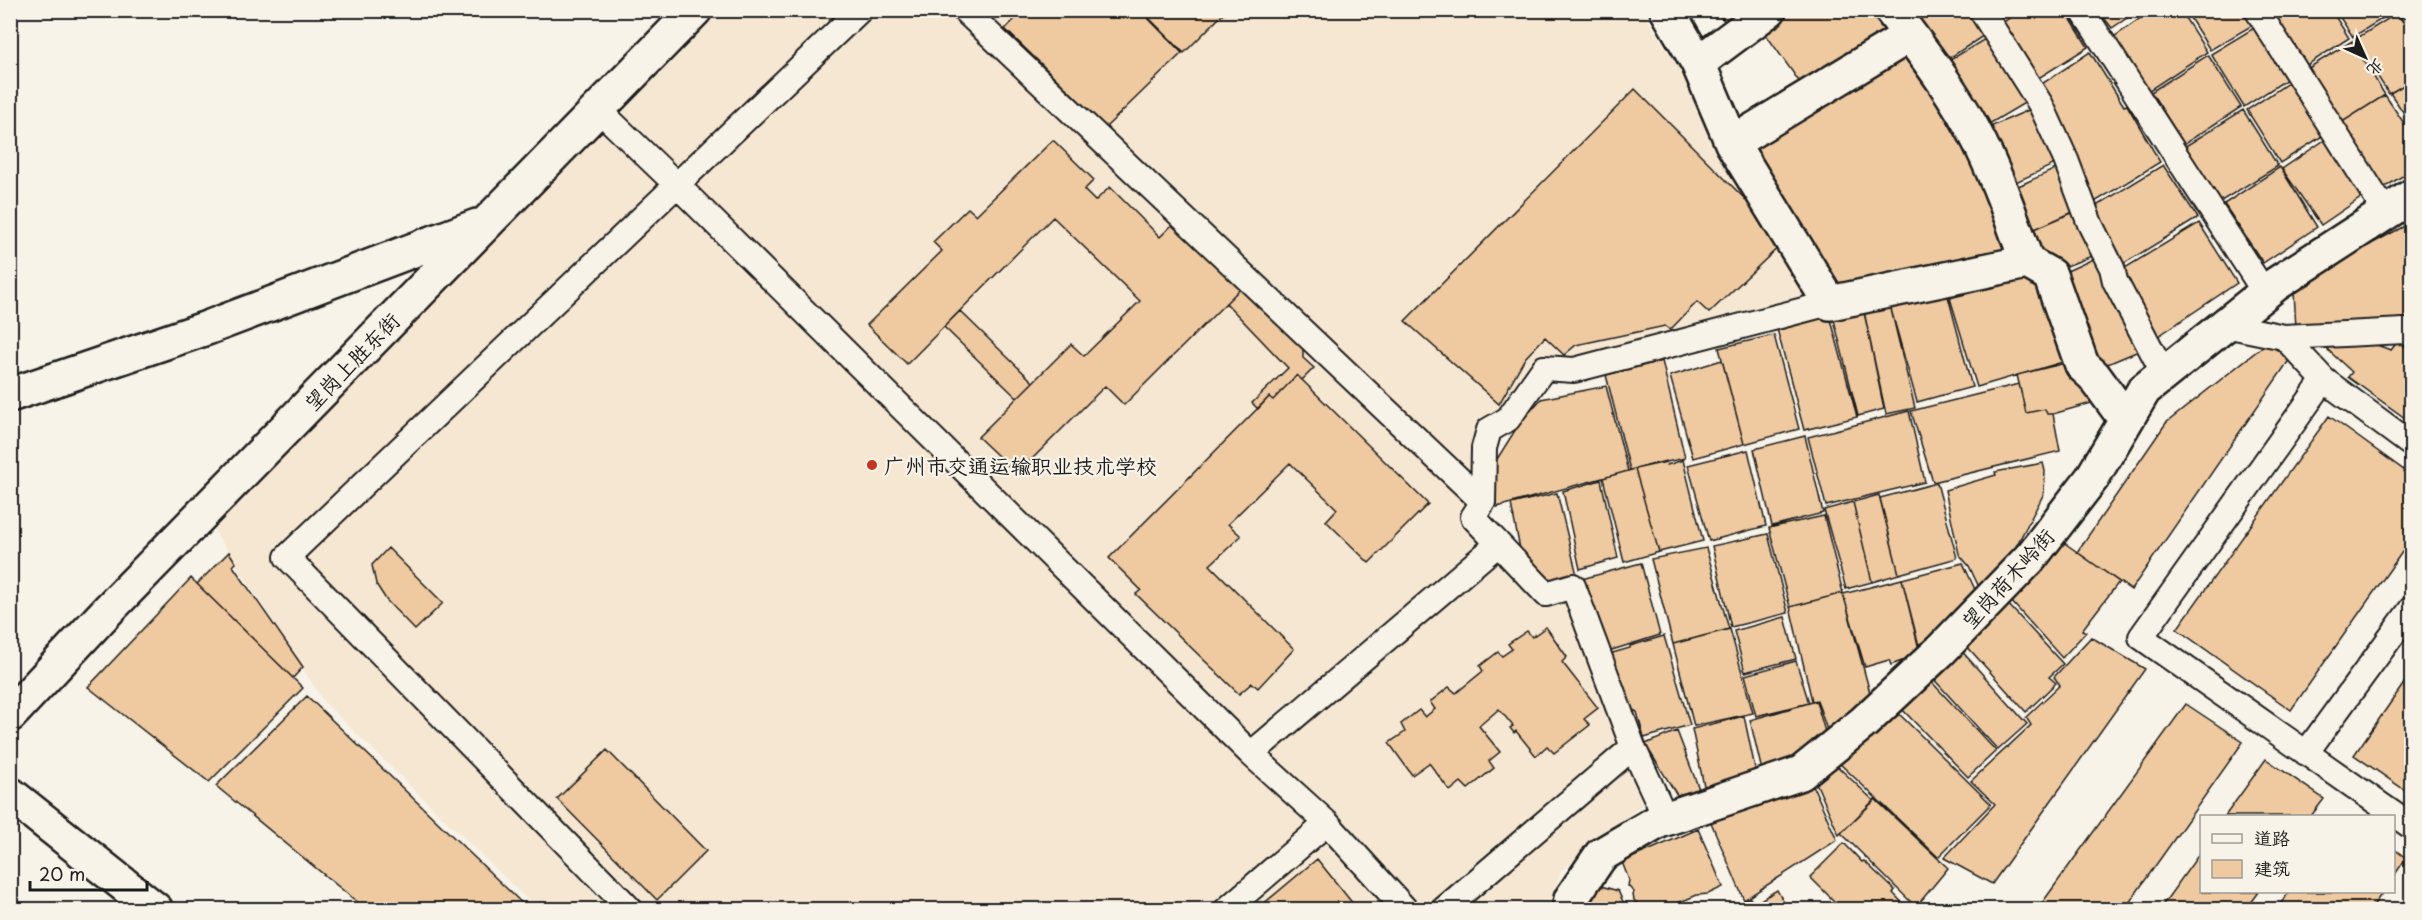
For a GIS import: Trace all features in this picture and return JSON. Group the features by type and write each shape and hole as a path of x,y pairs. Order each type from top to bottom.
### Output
{"street":[{"name":"望岗上胜东街","path":"10,715 109,609 695,10"},
{"path":"1667,10 1698,63 1732,143 1830,303 2027,262"},
{"path":"1698,63 1769,10"},
{"path":"1732,143 1901,23 1957,103 1980,142 2003,194 2027,262 2050,275 2082,365 2094,376 2126,420"},
{"name":"望岗荷木岭街","path":"1569,909 1571,899 1601,855 1665,819 1801,773 1864,722 1940,651 2031,557 2092,478 2144,390 2276,284 2399,205"},
{"path":"10,395 207,328 488,222"},
{"path":"10,794 156,909"}],"lane":[{"path":"630,909 287,557 860,10"},
{"path":"964,10 1483,502"},
{"path":"1981,10 2041,105 2066,160 2094,232 2112,268 2115,281 2164,374"},
{"path":"2082,10 2265,293"},
{"path":"2258,10 2399,205"},
{"path":"598,109 1251,754 1326,823 1406,909"},
{"path":"1665,819 1633,747 1573,586 1546,594 1473,517 1483,502 1484,448 1489,430 1508,419 1544,368 1574,370 1830,303"},
{"path":"2225,325 2284,337 2404,331 2412,335"},
{"path":"2284,337 2324,380 2412,445"},
{"path":"2324,380 2141,637 2395,815"},
{"path":"1251,754 1498,544"},
{"path":"2306,753 2412,608"},
{"path":"1443,909 1633,747"},
{"path":"2395,815 2412,827"},
{"path":"1226,909 1326,823"}],"shaded area":[{"name":"广州市交通运输职业技术学校","path":"720,11 1642,11 1792,245 1824,302 1575,358 1545,354 1502,412 1461,513 1545,598 1571,590 1614,708 1642,805 1561,871 1549,909 537,909 324,702 211,525"}],"building":[{"path":"1024,10 1140,10 1182,53 1106,127 1005,29"},
{"path":"1141,10 1227,10 1184,53"},
{"path":"1715,10 1750,10 1731,29"},
{"path":"1788,10 1880,10 1894,31 1806,91 1762,29"},
{"path":"1909,10 1979,10 1992,30 1942,63"},
{"path":"1983,10 2021,10 1995,28"},
{"path":"2021,10 2065,10 2088,47 2029,84 1995,28"},
{"path":"2098,10 2139,10 2112,28"},
{"path":"2152,10 2180,10 2207,52 2148,91 2114,37"},
{"path":"2185,10 2251,10 2258,22 2210,50"},
{"path":"2279,10 2331,10 2349,38 2304,67 2270,16"},
{"path":"2335,10 2396,10 2353,37"},
{"path":"2402,10 2412,26 2412,80 2389,94 2354,40"},
{"path":"2259,25 2292,76 2244,107 2211,54"},
{"path":"1995,33 2033,98 1984,127 1945,63"},
{"path":"2352,41 2385,95 2336,126 2302,72"},
{"path":"2090,52 2124,106 2127,105 2160,162 2090,205 2034,89"},
{"path":"1908,54 1984,173 2016,260 1830,292 1744,155"},
{"path":"2208,55 2241,107 2184,144 2151,92"},
{"path":"2294,79 2327,133 2280,163 2247,110"},
{"path":"2412,80 2412,125 2390,93"},
{"path":"1635,89 1786,240 1709,313 1697,302 1670,330 1665,326 1576,345 1564,355 1545,337 1525,358 1499,404 1405,321"},
{"path":"2385,95 2412,135 2412,170 2382,189 2339,124"},
{"path":"2038,106 2064,160 2009,185 1983,130"},
{"path":"2243,110 2278,166 2218,203 2184,147"},
{"path":"2329,137 2368,193 2321,225 2282,169"},
{"path":"1053,140 1094,180 1084,190 1095,201 1110,187 1160,237 1174,223 1241,288 1124,405 1105,386 1017,474 978,437 1071,344 1084,356 1140,301 1053,217 907,364 867,325 942,251 933,242 968,208 976,215"},
{"path":"2163,165 2198,218 2115,269 2088,211"},
{"path":"2062,166 2081,209 2030,231 2012,189"},
{"path":"2280,167 2317,227 2263,263 2224,204"},
{"path":"2082,208 2102,252 2049,273 2030,231"},
{"path":"2412,222 2412,317 2296,329 2294,291 2360,250"},
{"path":"2199,223 2237,283 2151,341 2115,274"},
{"path":"2102,255 2141,350 2091,371 2052,278"},
{"path":"2046,274 2073,359 1977,387 1950,298"},
{"path":"1944,281 1972,387 1917,402 1887,295"},
{"path":"1241,288 1303,349 1303,358 1314,368 1302,380 1297,375 1273,400 1269,397 1258,409 1252,403 1288,368 1226,303"},
{"path":"1889,301 1915,408 1886,414 1863,308"},
{"path":"960,311 1033,382 1017,398 944,327"},
{"path":"1864,311 1884,409 1858,416 1834,320"},
{"path":"1830,316 1857,417 1804,430 1777,329"},
{"path":"1774,335 1799,429 1744,444 1719,348"},
{"path":"2316,339 2371,343 2391,350 2398,341 2412,350 2412,423 2348,377 2352,372"},
{"path":"2267,343 2290,359 2131,590 2077,552 2166,423"},
{"path":"1722,360 1744,444 1693,458 1670,376"},
{"path":"1662,361 1685,458 1630,470 1606,375"},
{"path":"2074,361 2095,402 2053,414 2047,414 2045,409 2026,413 2017,375"},
{"path":"1297,375 1428,504 1369,563 1326,521 1337,509 1290,463 1228,524 1241,536 1210,565 1294,649 1258,688 1252,683 1239,694 1136,594 1141,590 1109,558 1269,397 1273,400"},
{"path":"2019,384 2026,413 2045,409 2047,414 2053,414 2060,451 1933,482 1911,411"},
{"path":"1606,386 1628,471 1497,507 1489,479 1492,467 1519,424 1541,399"},
{"path":"1909,411 1925,482 1826,506 1808,437"},
{"path":"2329,416 2412,476 2412,538 2291,710 2177,629"},
{"path":"1805,436 1823,513 1772,526 1754,449"},
{"path":"1748,450 1766,526 1709,541 1688,465"},
{"path":"1683,460 1703,541 1659,552 1635,469 1666,461 1667,465"},
{"path":"2043,463 2044,493 2039,503 2013,552 1979,587 1969,566 1959,554 1945,490 1996,475 1995,472"},
{"path":"1635,469 1659,552 1624,562 1603,478"},
{"path":"1601,480 1618,558 1580,569 1563,491"},
{"path":"1937,483 1957,558 1899,574 1880,498"},
{"path":"1557,493 1578,579 1537,583 1524,569 1511,504"},
{"path":"1879,495 1899,574 1872,582 1853,502"},
{"path":"1853,502 1872,582 1846,589 1824,510"},
{"path":"1824,516 1843,593 1790,607 1769,528"},
{"path":"1768,534 1788,613 1731,627 1712,546"},
{"path":"2059,539 2119,582 2082,630 2086,632 2062,658 2011,601"},
{"path":"388,548 443,603 415,630 387,601 376,584 372,565"},
{"path":"1706,548 1729,629 1673,644 1651,559"},
{"path":"229,552 236,563 233,566 303,667 293,678 197,584"},
{"path":"1641,563 1660,635 1599,654 1578,580"},
{"path":"1963,563 1977,594 1936,634 1918,645 1902,579"},
{"path":"191,578 303,688 209,782 88,687"},
{"path":"1902,579 1921,654 1891,665 1889,660 1865,667 1843,594"},
{"path":"1843,593 1872,700 1829,736 1817,700 1812,701 1790,607"},
{"path":"2007,603 2063,664 2049,677 2056,683 2026,712 1964,643"},
{"path":"1785,617 1796,659 1745,672 1734,631"},
{"path":"1546,627 1567,657 1562,662 1598,708 1584,719 1590,725 1554,753 1547,746 1536,756 1516,731 1514,733 1510,728 1513,726 1499,709 1479,726 1500,752 1489,761 1494,768 1468,789 1461,782 1450,791 1429,763 1412,775 1389,743 1405,732 1401,724 1419,710 1425,717 1435,709 1430,702 1449,687 1456,693 1483,671 1480,666 1498,652 1502,656 1512,649 1508,644 1527,631 1532,637"},
{"path":"1730,629 1753,713 1694,726 1673,644"},
{"path":"1664,636 1690,725 1644,738 1637,712 1628,707 1609,654"},
{"path":"2091,637 2145,669 1992,884 1944,858 1995,804 1971,781 2031,725 2026,717 2060,685 2054,677"},
{"path":"1958,647 2027,724 1998,750 1930,675"},
{"path":"1796,661 1809,703 1756,716 1745,675"},
{"path":"2412,672 2412,795 2354,755"},
{"path":"1927,677 1996,751 1968,777 1897,704"},
{"path":"307,696 529,910 367,910 216,786"},
{"path":"1816,701 1828,742 1763,775 1750,720"},
{"path":"2186,704 2243,742 2124,910 2037,910"},
{"path":"1892,707 1991,804 1938,857 1836,760"},
{"path":"1744,716 1756,773 1704,786 1692,729"},
{"path":"1677,731 1699,789 1677,795 1645,744"},
{"path":"607,750 706,851 657,900 557,799"},
{"path":"2266,759 2324,799 2312,815 2226,815"},
{"path":"1834,763 1874,801 1839,835 1814,778"},
{"path":"1810,779 1837,840 1744,900 1710,820"},
{"path":"1875,799 1948,868 1916,907 1841,833"},
{"path":"1698,829 1723,887 1661,910 1642,910 1634,900 1634,892 1628,886 1629,880 1622,862"},
{"path":"1844,843 1895,890 1893,893 1909,910 1843,910 1810,877"},
{"path":"2395,850 2406,858 2395,874"},
{"path":"2200,853 2200,893 2258,893 2246,910 2159,910"},
{"path":"1317,859 1358,910 1256,910"},
{"path":"1594,884 1618,891 1627,910 1586,910"},
{"path":"1777,890 1788,910 1732,910 1750,898 1754,904"},
{"path":"2288,893 2382,893 2370,910 2276,910"}],"place":[{"name":"广州市交通运输职业技术学校","path":"872,465"}]}
